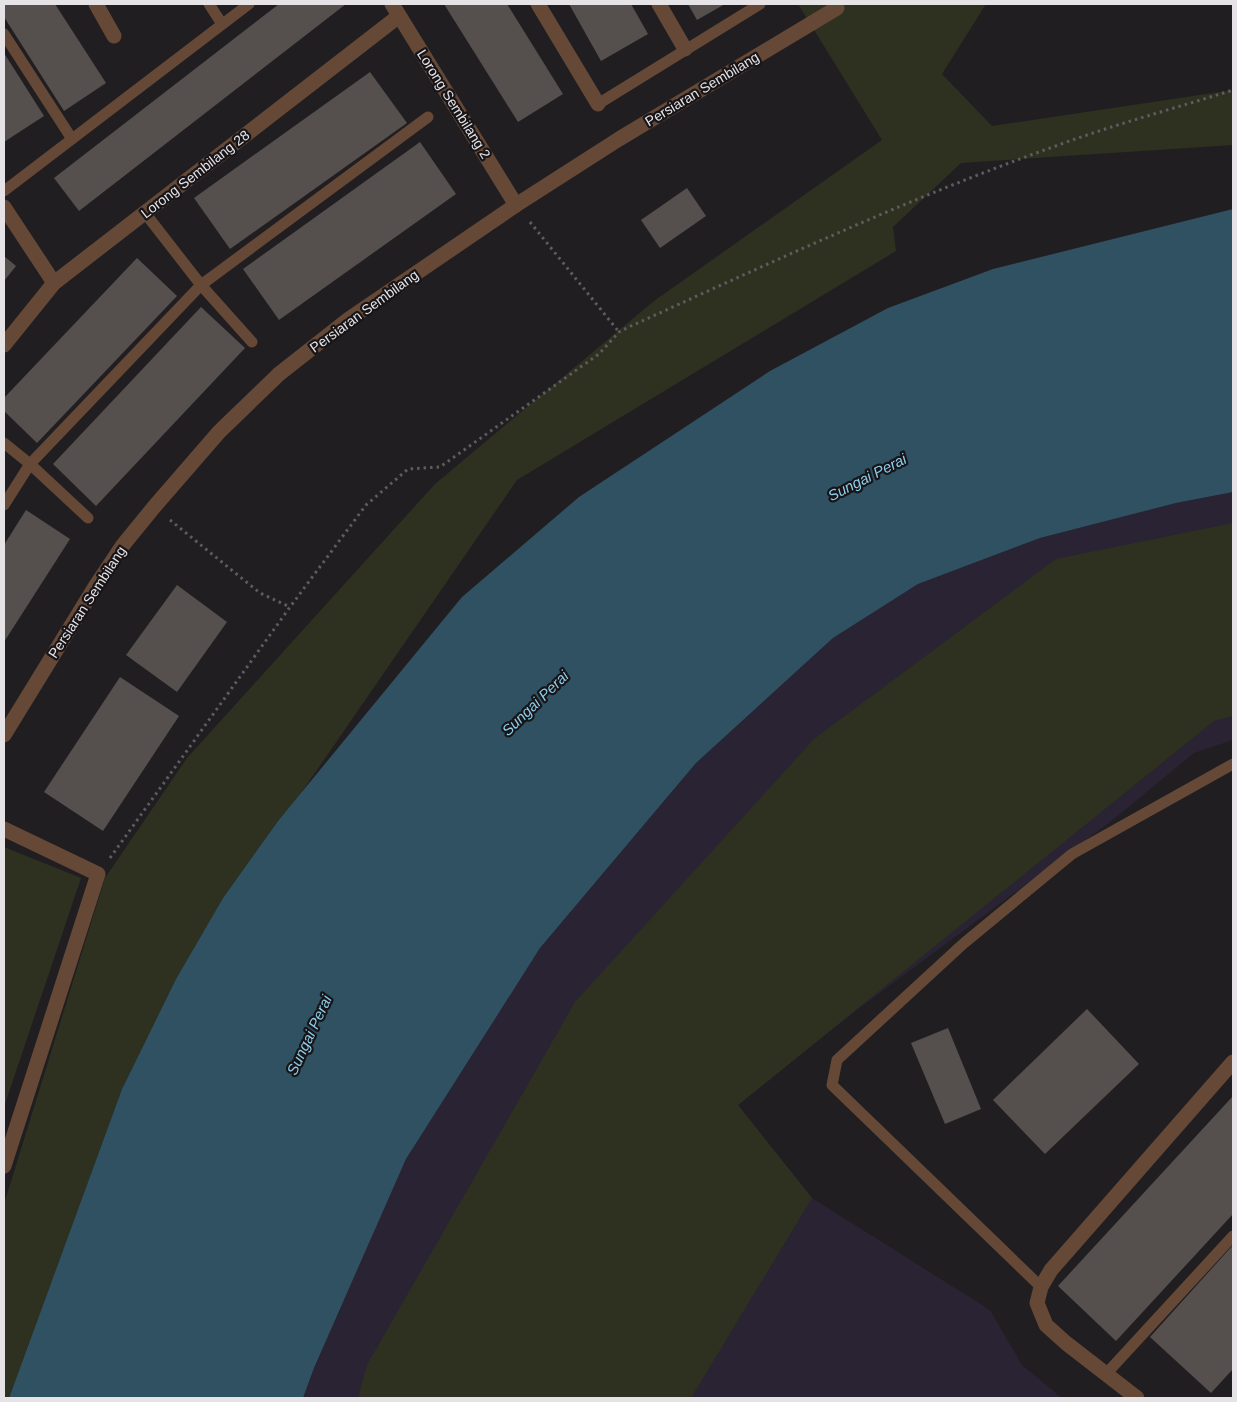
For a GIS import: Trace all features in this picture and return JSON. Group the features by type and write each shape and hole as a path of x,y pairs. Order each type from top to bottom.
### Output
{"street":[{"path":"96,4 114,36"},
{"path":"538,4 598,104"},
{"path":"659,4 685,49"},
{"name":"Persiaran Sembilang","path":"4,735 123,545 219,432 280,374 349,319 516,204 619,139 837,8"},
{"name":"Lorong Sembilang 2","path":"396,10 516,204"},
{"name":"Lorong Sembilang 28","path":"4,345 54,283 145,213 396,10"},
{"path":"4,207 54,283"},
{"path":"4,829 98,874 4,1166"},
{"path":"1137,1398 1046,1325 1037,1303 1041,1287 1051,1270 1233,1062"}],"lane":[{"path":"209,4 222,24"},
{"path":"4,192 249,4"},
{"path":"598,104 760,4"},
{"path":"4,34 72,139"},
{"path":"4,505 30,464 201,285 428,117"},
{"path":"145,213 201,285 252,342"},
{"path":"4,443 30,464 88,518"},
{"path":"1041,1287 832,1085 837,1060 963,944 1072,854 1233,764"},
{"path":"1106,1374 1233,1236"}],"path":[{"path":"98,874 131,831 290,607 366,505 408,469 440,467 599,354 619,332 866,220 960,182 1054,146 1233,90"},
{"path":"516,204 619,332"},
{"path":"154,507 260,593 290,607"}],"shaded area":[{"path":"1233,492 1233,740 1194,753 1110,822 858,1009 738,1105 812,1198 990,1310 1022,1365 1062,1398 303,1398 314,1368 406,1159 540,948 696,763 833,638 918,584 1040,538 1176,503"}],"green space":[{"path":"798,4 986,4 942,74 992,126 1233,90 1233,145 961,163 893,227 896,251 517,480 299,796 278,821 223,898 176,979 122,1089 9,1398 4,1398 4,1204 105,878 187,758 435,484 654,301 882,140"},
{"path":"1233,523 1233,716 1214,721 738,1105 812,1198 691,1398 358,1398 367,1365 575,1002 814,739 1056,559"},
{"path":"4,847 81,878 4,1107"}],"water":[{"name":"Sungai Perai","path":"1233,209 1233,492 1176,503 1040,538 918,584 833,638 696,763 540,948 406,1159 314,1368 303,1398 9,1398 122,1089 176,979 223,898 278,821 462,597 579,497 770,371 888,308 993,269"}],"building":[{"path":"4,4 55,4 106,83 64,111 4,17"},
{"path":"279,4 346,4 79,211 54,178"},
{"path":"444,4 507,4 563,94 518,122"},
{"path":"569,4 631,4 648,34 601,61"},
{"path":"688,4 725,4 697,20"},
{"path":"4,53 44,116 4,142"},
{"path":"370,72 407,123 230,249 194,198"},
{"path":"420,142 456,194 279,320 243,269"},
{"path":"687,188 706,216 660,248 641,220"},
{"path":"4,256 16,266 4,281"},
{"path":"137,258 177,296 37,443 4,411 4,398"},
{"path":"201,307 245,348 96,506 53,464"},
{"path":"26,510 70,539 4,642 4,545"},
{"path":"177,585 227,622 177,692 126,655"},
{"path":"120,677 179,716 103,831 44,792"},
{"path":"1087,1009 1139,1064 1045,1154 993,1100"},
{"path":"948,1028 981,1109 945,1124 911,1043"},
{"path":"1233,1096 1233,1214 1116,1341 1058,1286"},
{"path":"1233,1245 1233,1369 1211,1393 1150,1337"}]}
